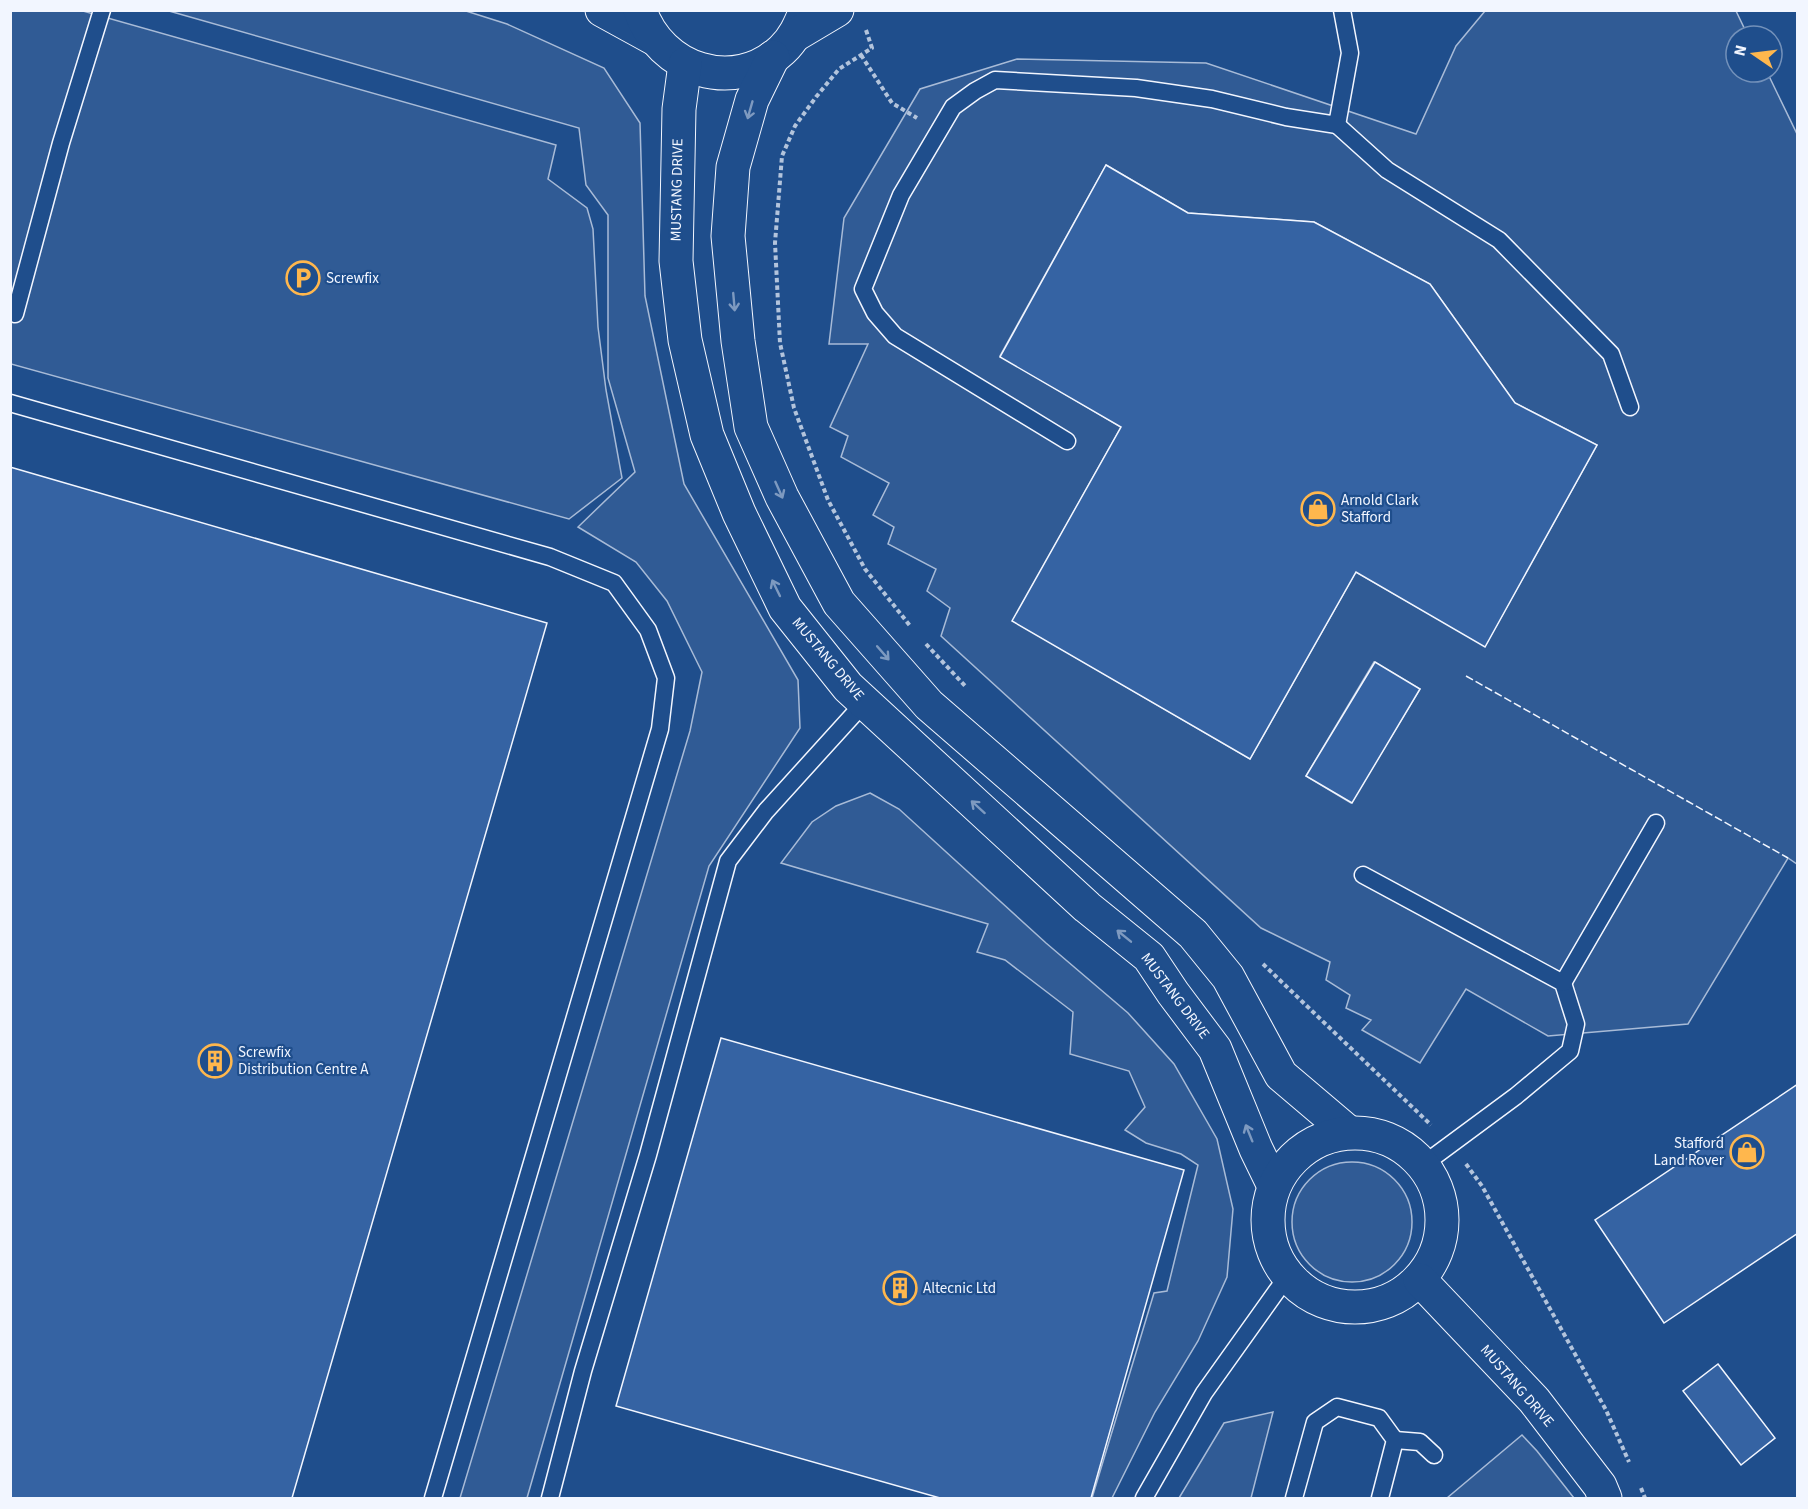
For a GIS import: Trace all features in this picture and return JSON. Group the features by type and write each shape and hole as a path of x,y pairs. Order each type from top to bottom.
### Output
{"street":[{"path":"602,10 646,24 669,54 685,64 704,71 729,72 755,67 791,34 837,10"},
{"path":"791,34 752,100 733,167 728,236 738,341 751,427 787,507 839,603 928,705 1193,934 1228,977 1281,1076 1347,1131"},
{"name":"MUSTANG DRIVE","path":"685,64 679,109 676,261 685,340 707,435 739,513 785,608 848,687 1088,907 1149,957 1215,1049 1256,1149 1274,1186"},
{"path":"1347,1131 1381,1134 1424,1164 1441,1197 1441,1241 1420,1280 1390,1301 1354,1308 1313,1297 1286,1278 1271,1246 1268,1211 1274,1186 1293,1155 1315,1141 1347,1131"},
{"name":"MUSTANG DRIVE","path":"1420,1280 1534,1400 1600,1486 1605,1498"}],"lane":[{"path":"15,314 61,143 102,10"},
{"path":"1337,125 1350,53 1342,10"},
{"path":"1067,441 895,336 875,313 863,289 901,195 953,107 995,80 1136,88 1212,99 1286,117 1337,125 1387,170 1499,240 1611,354 1630,407"},
{"path":"10,403 549,557 614,583 648,630 666,678 660,729 433,1498"},
{"path":"550,1498 583,1371 648,1155 728,861 766,810 864,702"},
{"path":"1563,982 1656,823"},
{"path":"1363,875 1563,982 1576,1024 1570,1051 1516,1096 1424,1164"},
{"path":"1144,1498 1204,1393 1286,1278"},
{"path":"1294,1498 1315,1422 1337,1407 1379,1418 1395,1440 1420,1442 1434,1455"},
{"path":"1380,1498 1395,1440"}],"path":[{"path":"865,27 872,48 839,69 795,126 782,156 776,243 780,343 794,408 828,500 865,569 913,630"},
{"path":"861,55 892,103 939,131"},
{"path":"920,638 972,693"},
{"path":"1258,959 1420,1115"},
{"path":"1482,1186 1606,1410 1632,1469"},
{"path":"1636,1479 1645,1498"}],"shaded area":[{"name":"Screwfix","path":"10,11 83,11 556,145 548,179 587,208 593,229 598,327 606,390 622,478 569,519 11,364"},
{"path":"169,11 466,11 507,24 604,68 640,123 645,296 684,484 798,680 800,728 709,866 527,1498 460,1498 690,731 702,672 667,601 636,562 578,527 635,472 608,378 608,215 586,185 579,128"},
{"path":"1485,11 1736,11 1742,24 1724,24 1724,84 1773,84 1797,134 1797,864 1788,858 1688,1024 1548,1036 1466,989 1420,1063 1362,1030 1371,1020 1346,1008 1350,995 1326,980 1330,962 1261,928 941,636 950,608 927,591 936,569 888,544 894,527 873,515 889,483 841,457 848,436 830,427 868,344 829,344 844,218 920,89 1017,59 1206,63 1416,134 1456,46","holes":["1106,165 1188,213 1314,222 1430,284 1515,403 1597,445 1485,646 1356,572 1250,759 1013,621 1121,427 1000,356","1374,662 1420,689 1351,803 1306,776"]},
{"path":"870,793 899,809 1046,943 1128,1013 1174,1064 1217,1139 1233,1209 1227,1277 1198,1341 1155,1412 1112,1498 1092,1498 1154,1293 1167,1291 1198,1165 1181,1154 1146,1143 1125,1130 1145,1107 1129,1071 1070,1054 1073,1012 1005,960 977,952 988,924 781,863 812,822 836,806"},
{"path":"1352,1162 1375,1167 1394,1180 1407,1199 1412,1222 1407,1245 1394,1264 1375,1277 1352,1282 1329,1277 1310,1264 1297,1245 1292,1222 1297,1199 1310,1180 1329,1167"},
{"path":"1273,1412 1251,1498 1179,1498 1224,1423"},
{"path":"1522,1435 1574,1498 1447,1498"}],"building":[{"name":"Arnold Clark Stafford","path":"1106,165 1188,213 1314,222 1430,284 1515,403 1597,445 1485,647 1356,572 1250,759 1012,621 1121,427 1000,357"},
{"name":"Screwfix Distribution Centre A","path":"10,467 547,623 292,1498 10,1498"},
{"path":"1375,662 1420,689 1352,803 1306,776"},
{"name":"Altecnic Ltd","path":"721,1038 1184,1170 1091,1498 940,1498 616,1406"},
{"name":"Stafford Land Rover","path":"1798,1084 1798,1233 1664,1323 1595,1220"},
{"path":"1718,1364 1775,1438 1741,1465 1683,1391"}],"fence":[{"path":"1466,676 1788,858"}],"place":[{"name":"Screwfix","path":"303,278"},
{"name":"Arnold Clark Stafford","path":"1318,509"},
{"name":"Screwfix Distribution Centre A","path":"215,1061"},
{"name":"Stafford Land Rover","path":"1747,1152"},
{"name":"Altecnic Ltd","path":"900,1288"}]}
